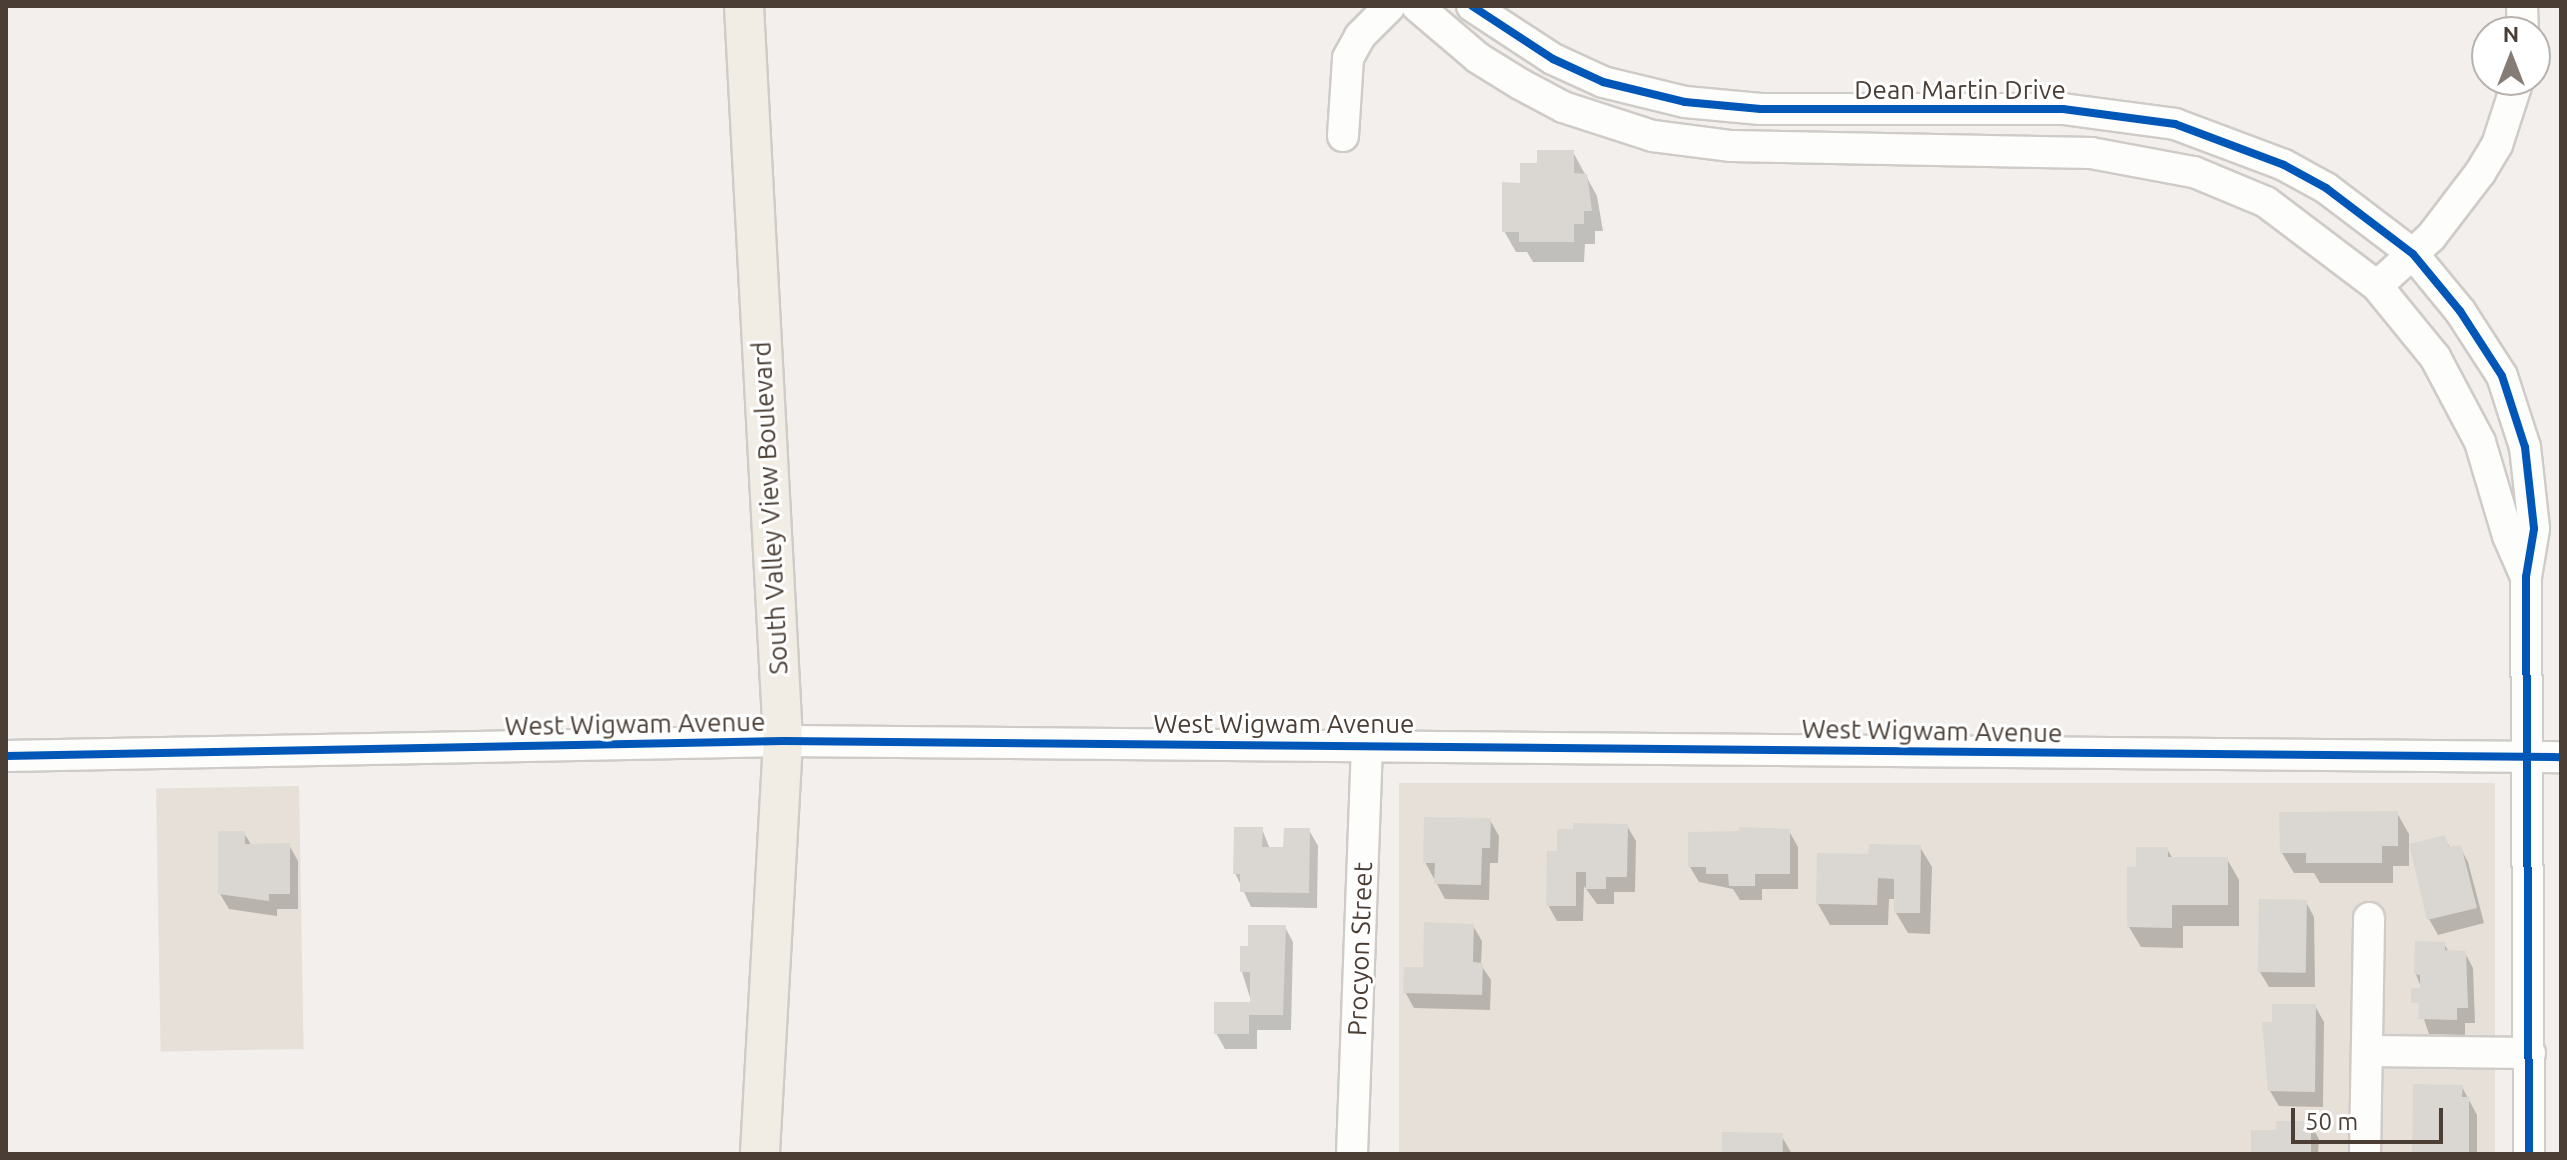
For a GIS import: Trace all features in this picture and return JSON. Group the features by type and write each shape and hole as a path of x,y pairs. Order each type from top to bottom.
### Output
{"main road":[{"name":"South Valley View Boulevard","path":"744,6 783,741 760,1154"}],"street":[{"path":"1343,136 1348,58 1360,36 1390,6"},
{"name":"Dean Martin Drive","path":"1417,6 1478,58 1520,84 1610,124 1695,144 1822,149 2021,149 2145,159 2230,184 2266,202 2377,286 2435,357 2468,417 2526,577"},
{"name":"Dean Martin Drive","path":"1472,6 1518,41 1603,82 1685,102 1761,109 2063,109 2175,124 2284,165 2326,188 2413,254 2482,342 2514,406 2525,447 2534,529 2526,577 2529,1154"},
{"path":"2377,286 2413,254 2456,207 2497,145 2513,96"},
{"path":"1610,124 1615,109 1624,108 1693,122 1761,109"},
{"path":"1822,149 1823,109"},
{"name":"West Wigwam Avenue","path":"6,756 783,741 2561,757"},
{"name":"Procyon Street","path":"1352,1154 1367,744"},
{"path":"2365,1154 2369,918"},
{"path":"2367,1051 2530,1053"}],"shaded area":[{"path":"1399,783 2495,783 2495,1154 1399,1154"},
{"path":"299,786 304,1049 161,1051 156,788"}],"building":[{"path":"1537,150 1574,150 1574,173 1587,174 1592,211 1584,211 1584,224 1574,224 1574,242 1519,242 1519,232 1502,232 1502,182 1520,183 1520,163 1537,163"},
{"path":"2398,811 2398,846 2382,846 2382,863 2306,863 2306,853 2280,853 2279,812"},
{"path":"1424,817 1491,818 1490,848 1482,848 1481,885 1434,884 1435,863 1423,863"},
{"path":"1573,823 1628,824 1627,877 1606,877 1606,889 1586,889 1586,872 1576,872 1576,906 1546,906 1547,851 1557,851 1557,829 1573,829"},
{"path":"1234,827 1263,827 1262,847 1283,847 1284,828 1310,828 1309,893 1240,892 1240,874 1233,874"},
{"path":"1739,827 1790,829 1790,874 1755,874 1755,886 1729,886 1728,874 1706,874 1706,867 1688,867 1688,832 1739,831"},
{"path":"218,831 245,831 245,844 290,843 290,894 269,894 269,901 218,894"},
{"path":"2445,835 2449,847 2461,845 2477,908 2427,920 2409,844"},
{"path":"1869,844 1921,845 1920,913 1894,913 1894,879 1878,878 1877,905 1816,904 1817,853 1868,854"},
{"path":"2136,847 2168,847 2168,857 2228,857 2228,905 2172,905 2172,928 2127,927 2127,866 2136,867"},
{"path":"2259,899 2307,900 2306,973 2258,972"},
{"path":"1424,922 1474,924 1473,962 1483,963 1482,995 1403,993 1404,967 1423,967"},
{"path":"1248,925 1286,925 1283,1015 1249,1015 1249,1034 1214,1034 1214,1002 1250,1002 1250,972 1240,972 1240,946 1248,946"},
{"path":"2415,941 2445,942 2445,950 2466,951 2468,1008 2457,1008 2457,1020 2418,1019 2419,1003 2411,1003 2411,988 2420,988 2420,975 2414,974"},
{"path":"2272,1004 2316,1004 2315,1092 2268,1091 2262,1022 2272,1022"},
{"path":"2413,1084 2463,1085 2462,1097 2469,1097 2469,1154 2412,1154"},
{"path":"2276,1121 2311,1121 2311,1154 2251,1154 2251,1130 2276,1130"},
{"path":"1722,1132 1783,1133 1783,1154 1722,1154"}],"cycle path":[{"path":"1472,6 1553,59 1603,82 1685,102 1761,109 2063,109 2175,124 2284,165 2326,188 2413,254 2460,311 2502,376 2525,447 2534,529 2526,577 2529,1154"},
{"path":"6,756 783,741 2561,757"}]}
